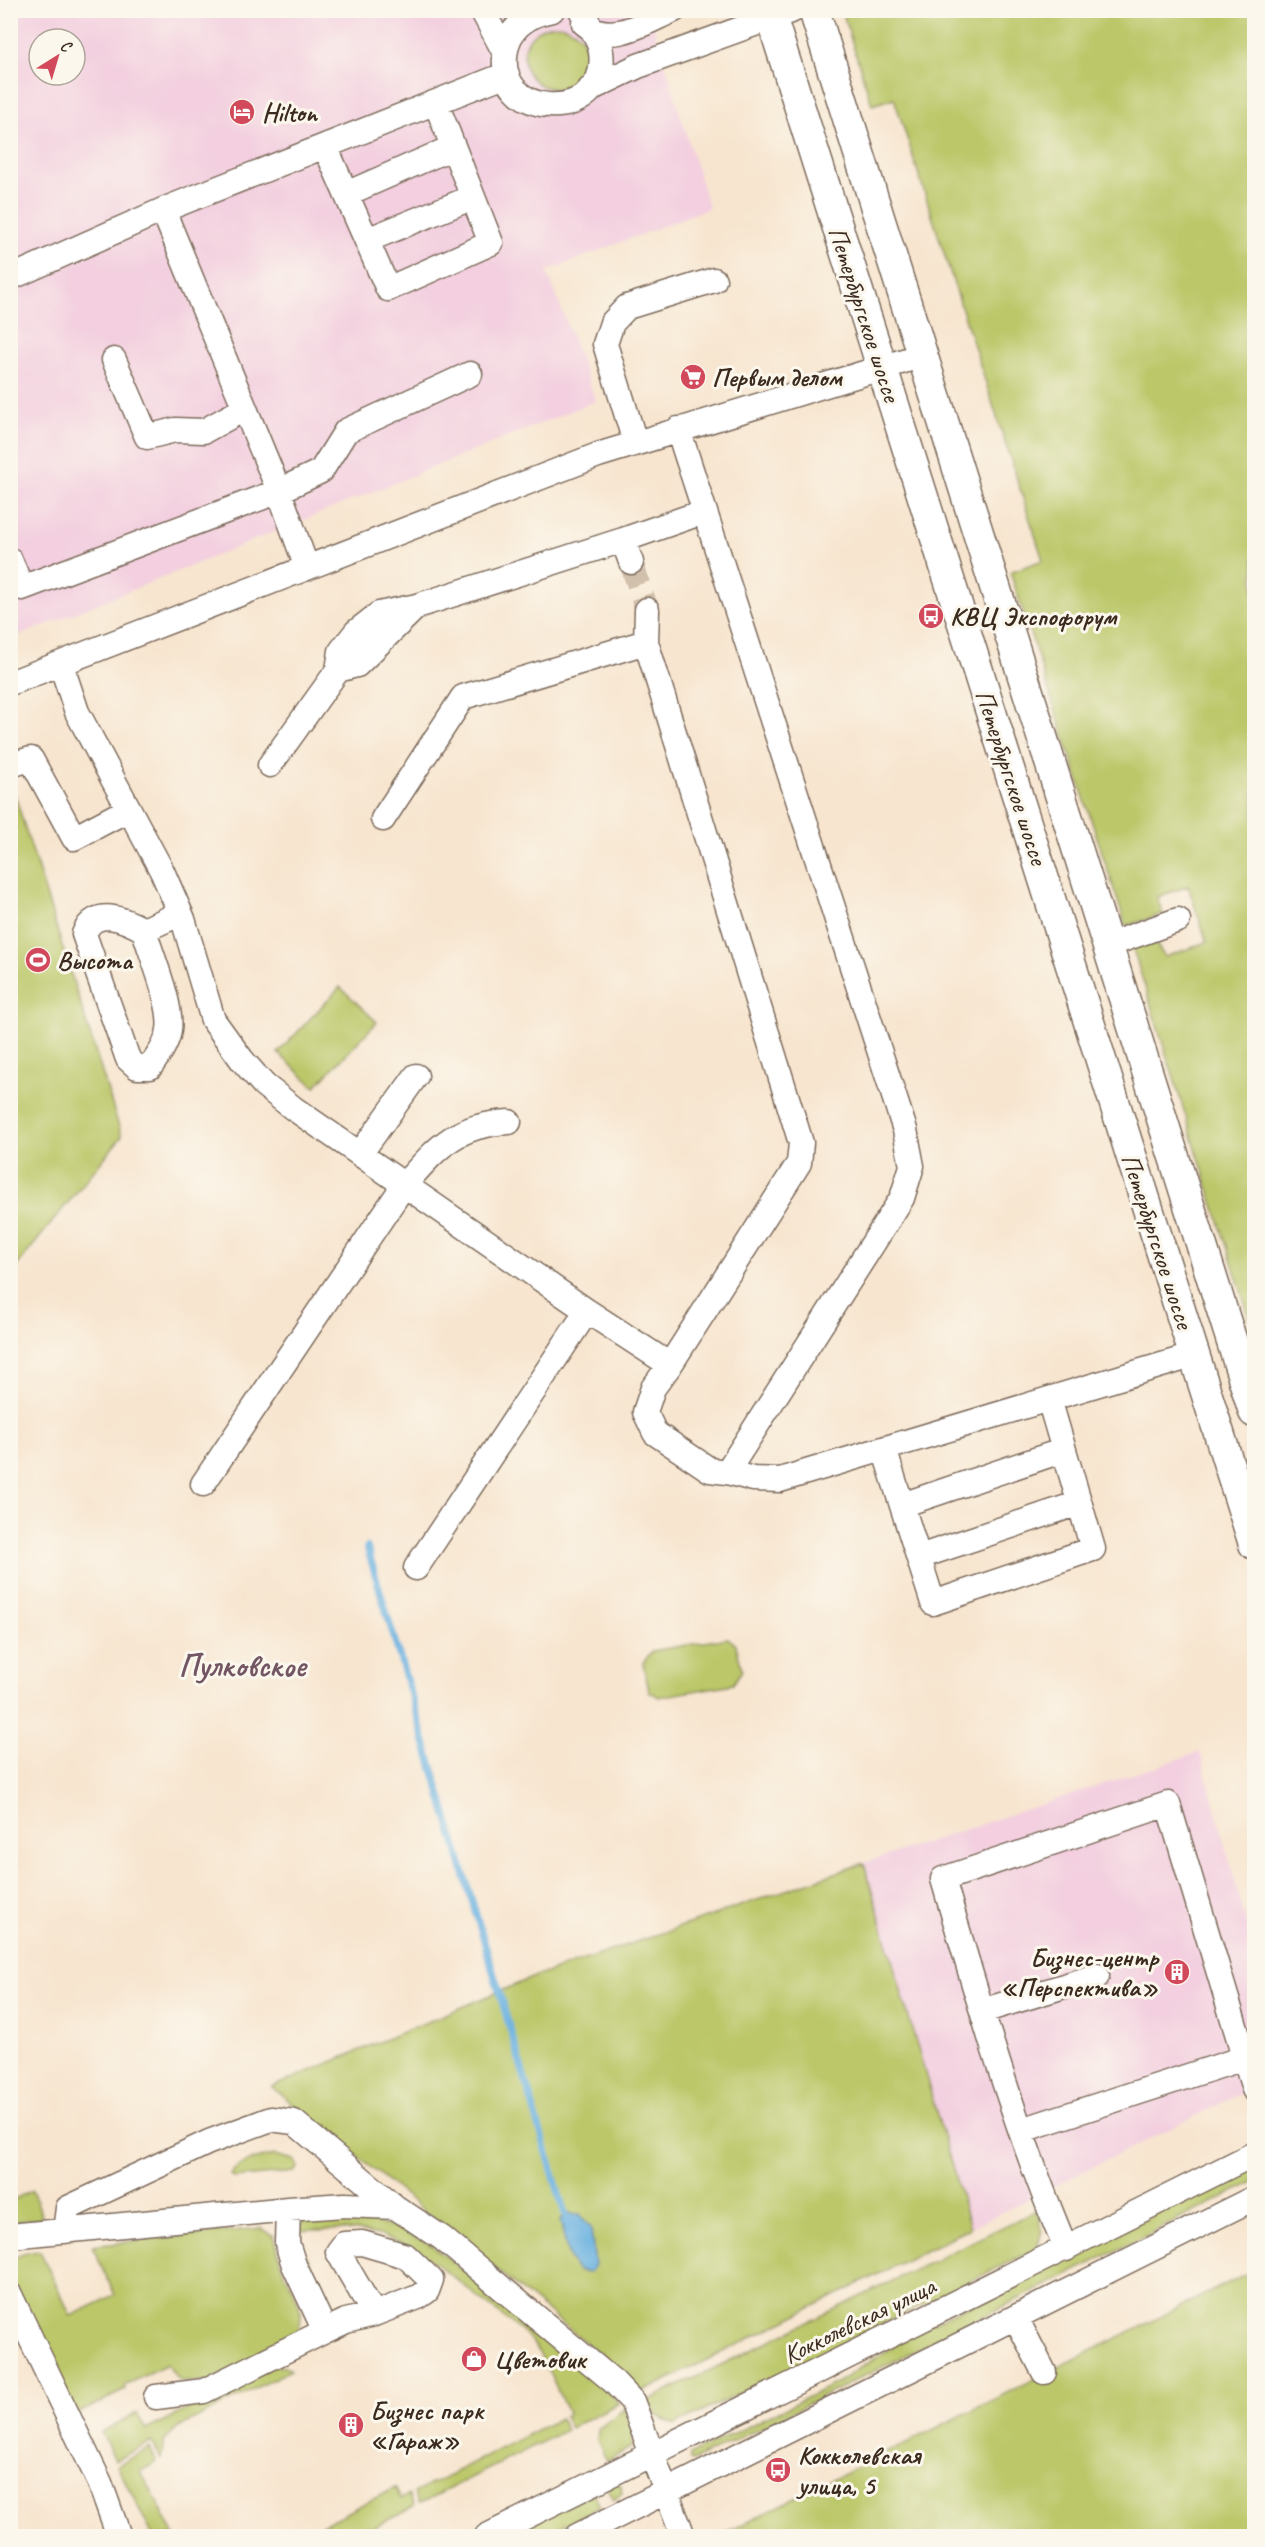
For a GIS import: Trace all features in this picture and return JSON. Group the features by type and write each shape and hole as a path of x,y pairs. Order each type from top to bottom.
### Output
{"main road":[{"name":"Петербургское шоссе","path":"814,10 1254,1412"},
{"name":"Петербургское шоссе","path":"778,13 882,367 1254,1544"}],"street":[{"path":"482,10 514,87 524,98 544,106 566,105 579,99 590,89 597,78 601,65 599,45 586,19"},
{"path":"506,64 508,40 521,23 539,12 553,10 567,12 586,19 603,32 617,33 674,10"},
{"path":"590,89 638,66 778,13"},
{"path":"10,278 163,210 436,103 506,64"},
{"path":"326,146 388,289 491,243 471,198 436,103"},
{"path":"346,194 452,148"},
{"path":"367,240 471,198"},
{"path":"163,210 279,491 307,568"},
{"path":"635,442 605,344 612,323 627,308 714,280"},
{"path":"10,683 635,442 922,355"},
{"path":"114,360 147,437 175,430 204,431 244,409"},
{"path":"10,560 22,588 279,491 321,471 346,431 470,374"},
{"path":"678,429 904,1130 912,1166 902,1198 728,1472"},
{"path":"270,765 338,670 357,665 417,606 627,551 703,512"},
{"path":"647,610 646,642 801,1143 799,1163 653,1388 645,1412 655,1434 710,1470 753,1479 780,1480 1195,1355"},
{"path":"383,819 463,697 646,642"},
{"path":"61,664 77,712 162,871 178,908 213,1020 242,1060 271,1090 360,1154 587,1311 670,1365"},
{"path":"10,765 31,759 74,838 129,809"},
{"path":"144,930 170,918 178,908"},
{"path":"100,918 122,918 144,930 170,1015 169,1031 161,1052 150,1067 137,1067 128,1059 84,934 87,925 100,918"},
{"path":"1108,945 1178,920"},
{"path":"360,1154 416,1076"},
{"path":"204,1484 404,1185 434,1151 455,1136 483,1124 509,1122"},
{"path":"417,1568 587,1311"},
{"path":"884,1449 933,1603 1093,1549 1049,1399"},
{"path":"902,1505 1064,1450"},
{"path":"919,1557 1080,1503"},
{"path":"1066,2248 1042,2193 982,2011 943,1879 1168,1804 1254,2089"},
{"path":"982,2011 1096,1976"},
{"path":"1022,2130 1244,2058"},
{"path":"65,2230 68,2208 209,2142 271,2119 294,2122 395,2206 442,2238 614,2382 632,2401 654,2453 683,2536"},
{"name":"Кокколевская улица","path":"487,2536 1254,2154"},
{"path":"577,2536 1254,2198"},
{"path":"10,2236 288,2209 344,2205 395,2206"},
{"path":"288,2209 287,2242 294,2265 325,2331"},
{"path":"10,2295 100,2483 119,2536"},
{"path":"156,2397 204,2391 345,2320 374,2314"},
{"path":"1016,2318 1044,2372"}],"shaded area":[{"path":"11,11 649,11 709,208 547,271 596,401 11,639"},
{"path":"1200,1752 1254,1952 1254,2087 970,2228 864,1863"}],"green space":[{"path":"842,11 1254,11 1254,1332 1132,946 1152,939 1165,957 1207,942 1188,886 1157,897 1163,914 1126,926 1010,572 1043,560 894,98 872,105"},
{"path":"556,25 568,27 579,34 586,45 588,57 586,69 579,80 568,87 556,89 544,87 533,80 526,69 524,57 526,45 533,34 544,27"},
{"name":"Высота","path":"11,783 122,1136 10,1273"},
{"path":"340,987 377,1022 315,1087 278,1053"},
{"path":"728,1638 736,1645 742,1670 733,1684 659,1697 649,1691 643,1663 652,1651"},
{"path":"864,1863 970,2228 641,2393 622,2372 272,2087 529,1979"},
{"path":"275,2155 294,2160 298,2167 294,2172 233,2178 230,2175 244,2163"},
{"path":"1254,2165 1254,2182 693,2461 690,2460 690,2455 840,2381 917,2331"},
{"path":"32,2190 42,2215 39,2219 11,2222 11,2201"},
{"path":"1037,2210 1042,2230 1040,2240 1034,2250 675,2425 656,2415 647,2401"},
{"path":"310,2217 359,2219 374,2222 403,2231 433,2246 592,2377 619,2403 570,2428 564,2416 568,2413 543,2360 533,2343 517,2327 420,2253 401,2243 358,2231 299,2231 304,2220"},
{"path":"261,2228 274,2236 281,2264 299,2305 301,2314 298,2332 210,2382 182,2382 167,2364 124,2386 125,2390 75,2415 11,2277 12,2264 15,2259 22,2254 40,2251 71,2316 115,2295 92,2246"},
{"path":"300,2243 334,2310 321,2297 316,2288"},
{"path":"1254,2270 1254,2536 719,2536"},
{"path":"274,2365 285,2366 291,2370 178,2428 165,2441 161,2459 152,2442 115,2460 101,2432 137,2413 146,2430"},
{"path":"624,2409 635,2425 632,2447 607,2461 597,2440 598,2429"},
{"path":"560,2418 566,2430 419,2504 414,2493"},
{"path":"150,2448 157,2462 141,2471 175,2536 153,2536 117,2465"},
{"path":"617,2483 621,2486 622,2493 614,2500 607,2485"},
{"path":"395,2488 401,2499 409,2495 414,2507 356,2536 300,2536"},
{"path":"593,2492 600,2507 541,2536 504,2536"}],"water":[{"path":"565,2214 580,2215 591,2228 595,2265 589,2273 578,2271 569,2259 560,2220"}],"waterway":[{"path":"367,1547 565,2214"}],"tunnel":[{"path":"631,562 647,610"}],"place":[{"name":"Hilton","path":"242,112"},
{"name":"Первым делом","path":"693,377"},
{"name":"КВЦ Экспофорум","path":"931,616"},
{"name":"Высота","path":"38,960"},
{"name":"Бизнес-центр «Перспектива»","path":"1177,1972"},
{"name":"Цветовик","path":"474,2359"},
{"name":"Бизнес парк «Гараж»","path":"351,2425"},
{"name":"Кокколевская улица, 5","path":"778,2470"}],"district":[{"name":"Пулковское","path":"242,1665"}]}
